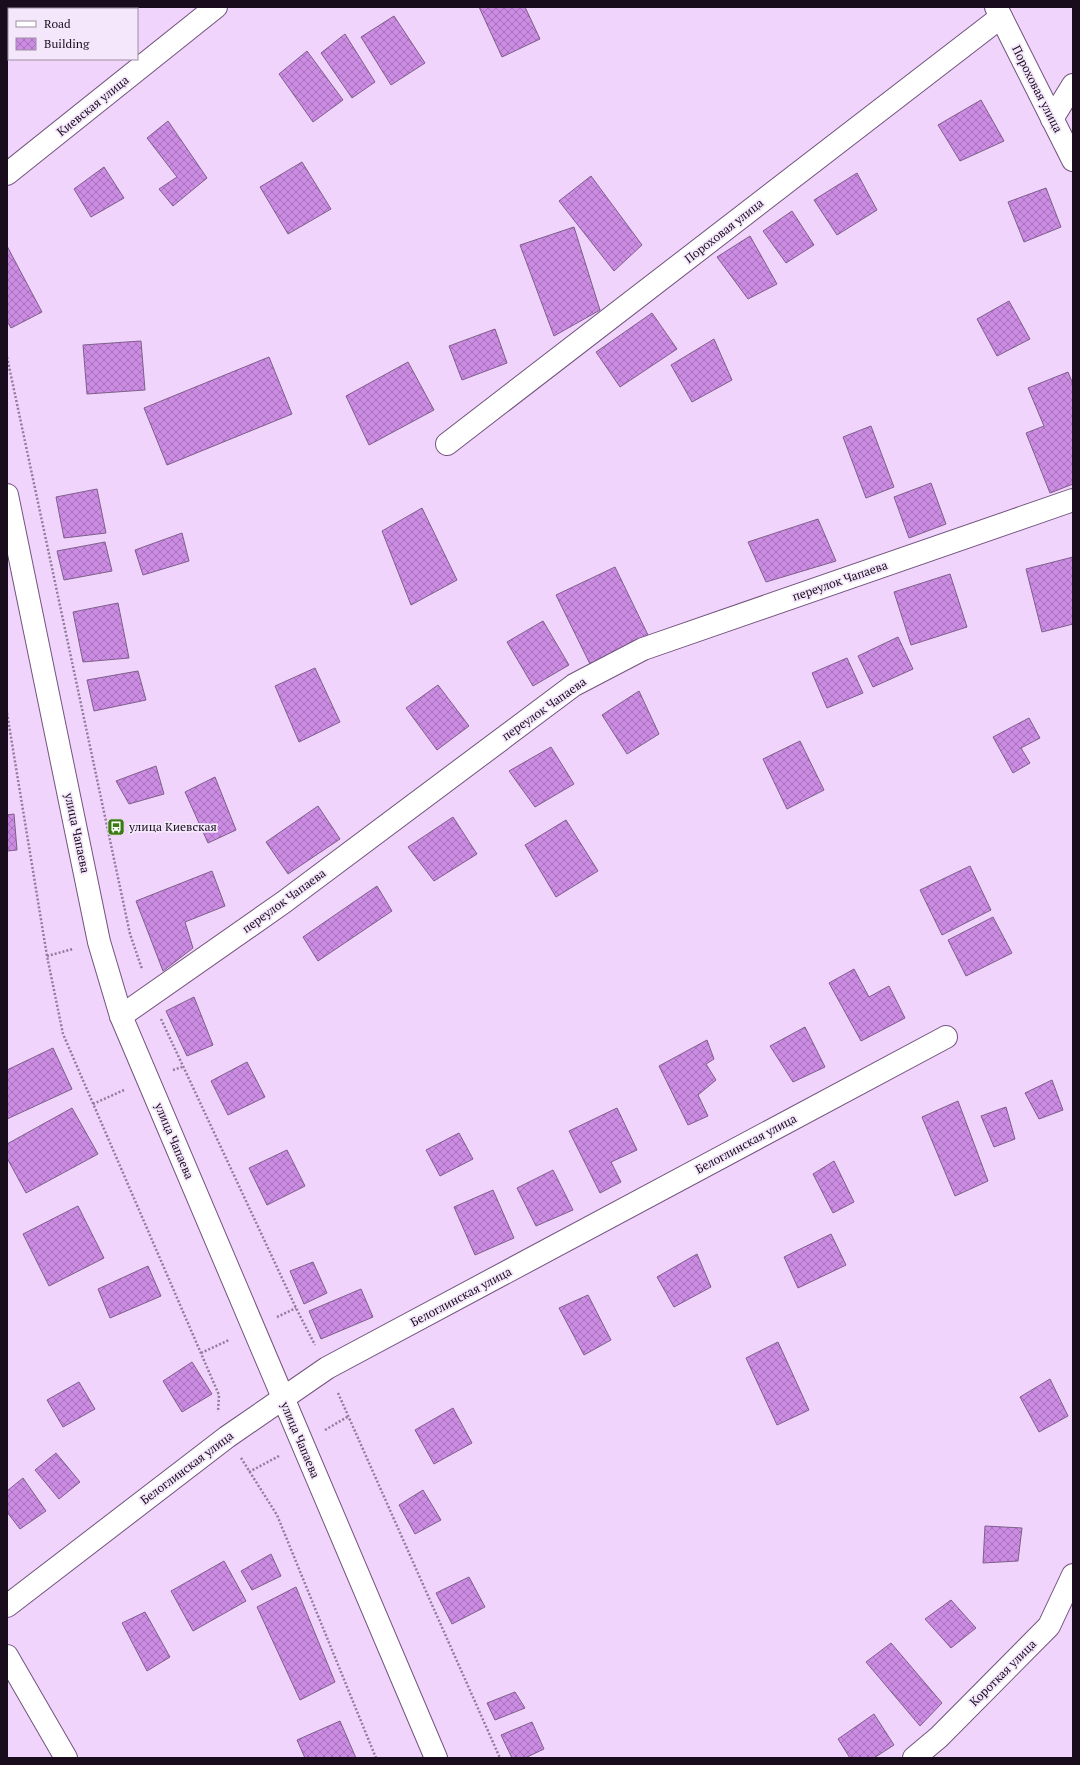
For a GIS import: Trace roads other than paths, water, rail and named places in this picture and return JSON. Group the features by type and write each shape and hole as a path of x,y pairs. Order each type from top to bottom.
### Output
{"street":[{"name":"Киевская улица","path":"7,174 216,7"},
{"name":"Пороховая улица","path":"447,444 999,12 1073,160"},
{"path":"1052,119 1073,85"},
{"name":"улица Чапаева","path":"7,495 99,942 121,1016 436,1758"},
{"name":"переулок Чапаева","path":"121,1016 284,902 574,685 643,649 1073,500"},
{"name":"Белоглинская улица","path":"7,1606 227,1437 327,1368 946,1037"},
{"name":"Короткая улица","path":"914,1758 939,1737 1050,1626 1073,1575"},
{"path":"7,1656 66,1758"}],"place":[{"name":"улица Киевская","path":"116,827"}]}
